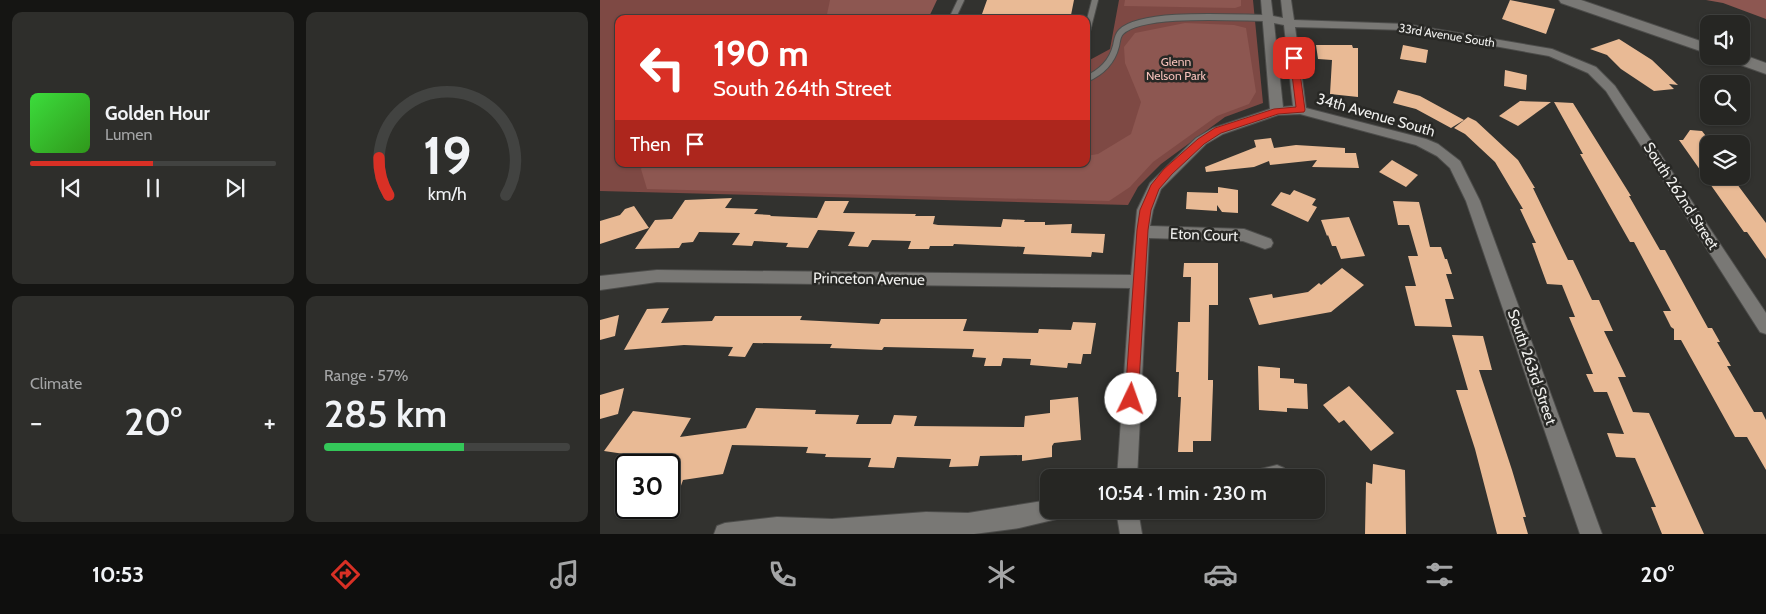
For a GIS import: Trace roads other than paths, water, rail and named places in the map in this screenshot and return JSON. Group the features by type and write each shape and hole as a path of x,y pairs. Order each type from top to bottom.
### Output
{"main road":[{"path":"1566,0 1700,46"},
{"path":"1750,63 1766,69"}],"street":[{"path":"1266,0 1277,111"},
{"path":"1286,0 1300,110"},
{"name":"33rd Avenue South","path":"1268,18 1290,23 1406,27 1552,53 1592,70"},
{"name":"South 262nd Street","path":"1592,70 1611,88 1766,327"},
{"name":"34th Avenue South","path":"1127,469 1138,282 1145,210 1155,187 1168,172 1201,142 1218,131 1277,111 1300,110 1421,142 1437,149 1450,158 1458,167 1473,201"},
{"name":"South 263rd Street","path":"1473,201 1591,534"},
{"name":"Eton Court","path":"1142,230 1172,234 1244,236 1265,243"},
{"name":"Princeton Avenue","path":"600,284 657,276 1138,282"},
{"path":"725,534 777,528 832,532 926,523 968,524 1040,513"},
{"path":"1129,519 1131,534"}],"lane":[{"path":"954,15 961,0"},
{"path":"1090,19 1095,0"},
{"path":"1090,77 1096,74 1109,61 1120,32 1136,23 1181,19 1268,18"}],"park label":[{"name":"Glenn Nelson Park","path":"1176,68"}]}
